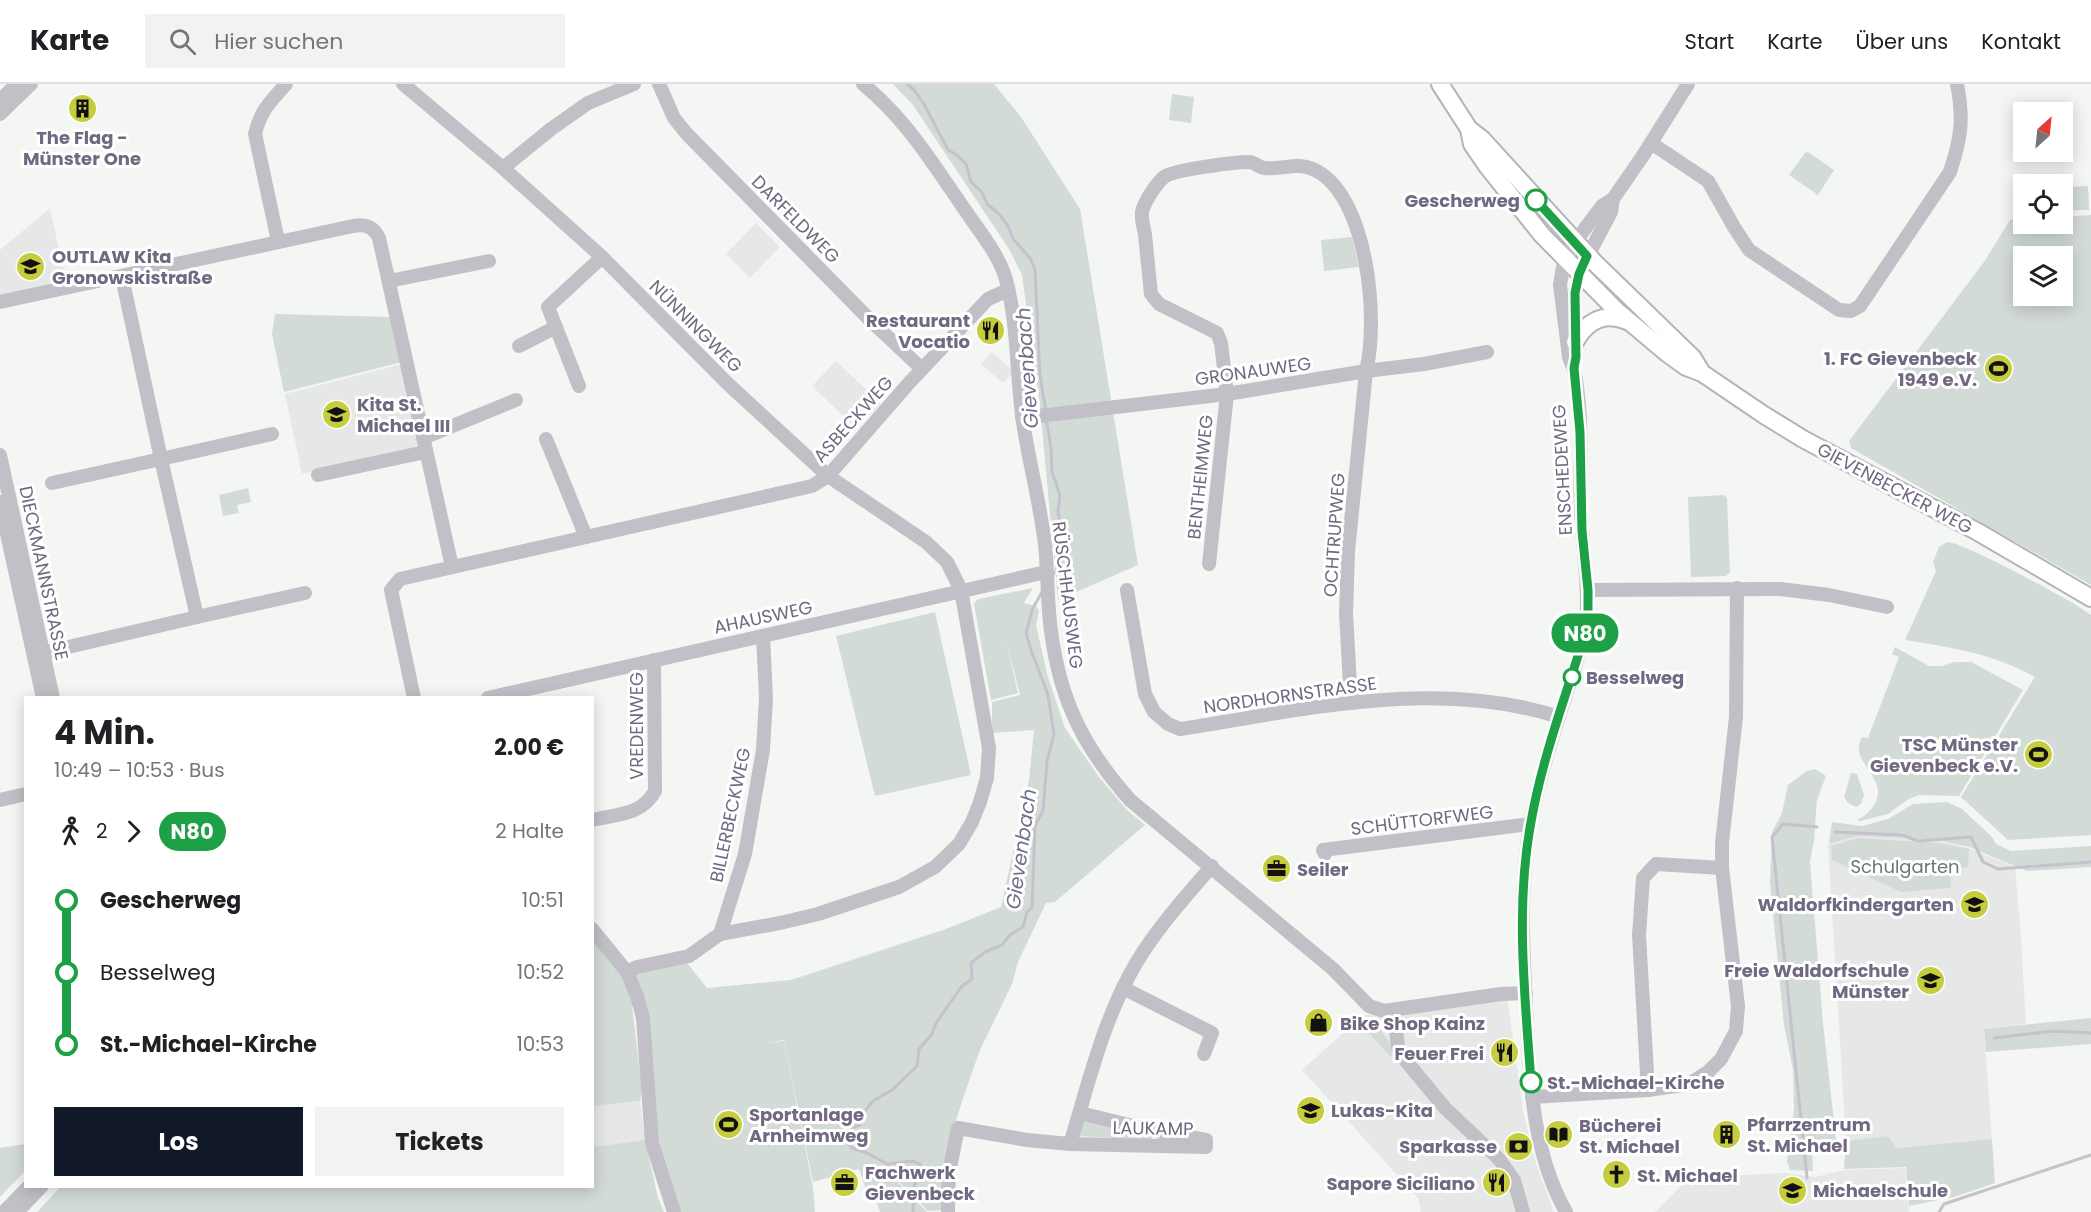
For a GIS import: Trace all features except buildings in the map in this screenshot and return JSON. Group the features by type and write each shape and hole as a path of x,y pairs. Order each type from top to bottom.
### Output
{"main road":[{"path":"1440,84 1469,129"},
{"name":"GIEVENBECKER WEG","path":"1469,129 1482,139 1587,256 1693,358 1702,373"},
{"name":"GIEVENBECKER WEG","path":"1469,129 1472,144 1487,165 1531,222 1565,260 1628,321 1686,367 1702,373 1812,444 1978,532 2091,598"},
{"path":"1575,342 1585,327 1598,319 1611,317 1628,321"}],"street":[{"path":"0,100 17,84"},
{"path":"0,114 32,84"},
{"path":"278,241 255,134 258,118 286,84"},
{"name":"NÜNNINGWEG","path":"404,84 503,168 602,257 727,383 828,476 926,542 947,561 961,590 989,748 987,778 980,802 959,844 935,867 899,887 818,914 720,934"},
{"path":"503,168 551,129 588,103 634,84"},
{"name":"DARFELDWEG","path":"658,84 674,118 686,134 872,322 922,369"},
{"name":"RÜSCHHAUSWEG","path":"863,84 893,110 918,142 999,262 1012,308 1022,418 1045,545 1051,631 1060,676 1077,726 1105,772 1130,800 1333,969 1369,1006 1384,1011 1501,994 1526,993"},
{"path":"1575,243 1602,206 1613,199 1688,84"},
{"path":"1651,143 1708,181 1749,250 1839,310 1851,311 1860,306 1950,172 1958,148 1962,124 1957,84"},
{"name":"OCHTRUPWEG","path":"1227,394 1221,343 1217,333 1159,304 1151,294 1142,212 1150,195 1164,177 1177,172 1251,162 1263,168 1300,165 1314,169 1329,179 1342,196 1358,231 1371,299 1371,353 1366,371 1348,552 1346,613 1351,703"},
{"path":"1587,256 1611,212 1613,199"},
{"path":"0,302 278,241 353,226 370,227 378,238 389,281 452,567"},
{"name":"ENSCHEDEWEG","path":"1574,368 1569,357 1560,285 1565,260 1575,243"},
{"name":"ENSCHEDEWEG","path":"1561,1211 1535,1121 1532,1097 1522,939 1523,885 1530,824 1540,778 1584,637 1588,613 1582,531 1580,432 1574,368 1576,357 1575,293 1579,274 1587,256"},
{"path":"579,386 548,307 602,257"},
{"path":"389,281 489,261"},
{"path":"122,277 197,618"},
{"name":"ASBECKWEG","path":"414,696 391,591 400,579 812,486 828,476 922,369 988,299 1008,290"},
{"path":"519,345 556,327"},
{"name":"GRONAUWEG","path":"1022,418 1227,394 1487,352"},
{"name":"BENTHEIMWEG","path":"1209,564 1227,394"},
{"path":"318,476 424,445 516,400"},
{"path":"52,483 272,434"},
{"path":"546,439 586,537"},
{"name":"DIECKMANNSTRASSE","path":"0,455 3,497 39,653 52,696"},
{"name":"AHAUSWEG","path":"497,696 1046,572"},
{"path":"1588,590 1737,588 1806,592 1887,607"},
{"path":"1532,1097 1648,1090 1689,1084 1708,1072 1721,1059 1736,1031 1738,1006 1722,868 1722,843 1736,717 1737,588"},
{"name":"NORDHORNSTRASSE","path":"1127,590 1145,694 1154,712 1168,724 1180,729 1351,703 1451,697 1536,709 1559,717"},
{"path":"39,653 306,593"},
{"name":"BILLERBECKWEG","path":"720,934 745,854 763,750 766,698 763,636"},
{"name":"DIECKMANNSTRASSE","path":"39,653 43,696"},
{"name":"VREDENWEG","path":"594,820 640,809 649,801 655,790 654,660"},
{"path":"0,800 24,794"},
{"name":"SCHÜTTORFWEG","path":"1324,855 1323,850 1530,824"},
{"path":"1648,1090 1639,935 1643,878 1656,864 1722,868"},
{"path":"1070,1144 1101,1044 1123,988 1138,960 1153,939 1212,866"},
{"path":"594,931 627,972 637,996 643,1018 652,1143 674,1212"},
{"path":"627,972 689,956 720,934"},
{"path":"1123,988 1212,1033 1204,1054"},
{"path":"1394,1010 1398,1047 1406,1060 1445,1108 1499,1159 1514,1180 1523,1212"},
{"name":"LAUKAMP","path":"948,1212 949,1173 958,1128 1028,1140 1070,1144 1206,1147 1206,1140 1141,1128 1080,1113"},
{"path":"4,1212 27,1188"},
{"path":"17,1212 40,1188"}],"shaded area":[{"name":"OUTLAW Kita Gronowskistraße","path":"50,208 66,282 0,296 0,250"},
{"path":"756,223 780,247 750,278 726,254"},
{"path":"992,352 1014,372 1003,383 981,364"},
{"path":"836,361 881,404 870,415 866,411 853,425 812,386"},
{"path":"402,364 418,449 302,474 285,394"},
{"name":"Freie Waldorfschule Münster","path":"1858,836 1937,840 1969,848 2015,867 2026,1024 1984,1029 1992,1139 1897,1148 1888,1136 1846,1141 1828,845"},
{"path":"1507,996 1523,1110 1534,1158 1554,1212 1421,1212 1418,1198 1302,1070 1362,1016"},
{"path":"640,1101 645,1140 594,1147 594,1106"},
{"name":"Michaelschule","path":"1905,1168 1909,1212 1655,1212 1694,1173 1724,1176 1785,1173 1815,1177 1844,1170"}],"green space":[{"path":"893,84 994,84 1021,117 1080,209 1138,565 1058,600 1040,406 1022,275 1009,249 913,105"},
{"path":"1172,94 1194,97 1191,123 1169,120"},
{"path":"1808,152 1834,170 1818,195 1789,175"},
{"path":"2088,186 2089,210 2073,210 2073,187"},
{"name":"1. FC Gievenbeck 1949 e.V.","path":"2091,215 2091,585 1851,448 1849,441 1984,262 2010,220 2013,220 2013,234 2073,234 2073,216"},
{"path":"1352,237 1359,267 1324,271 1321,240"},
{"path":"275,314 392,317 402,362 284,392 272,334"},
{"path":"248,488 251,502 237,505 239,513 223,516 219,495"},
{"path":"1724,495 1727,498 1730,572 1726,576 1691,577 1688,497"},
{"path":"1947,542 1957,544 2018,573 2091,615 2091,835 2008,840 1961,797 2035,677 1988,657 1905,640 1936,571 1933,562 1939,547"},
{"path":"1033,588 1024,603 1036,606 1039,611 1036,625 1047,674 1065,728 1099,777 1127,810 1145,825 1055,902 1046,903 1018,962 1012,984 980,1050 963,1098 954,1127 944,1210 928,1211 865,1148 927,1212 880,1212 872,1188 866,1190 859,1169 813,1182 784,1040 767,1043 784,1041 813,1187 815,1212 680,1212 658,1143 630,968 683,958 707,988 791,980 946,929 1001,907 1029,780 1034,730 992,733 992,702 1020,695 1006,640 1018,693 991,700 974,604 978,599"},
{"path":"935,612 971,775 875,796 836,636"},
{"path":"1895,647 1929,666 1971,662 2023,690 1959,796 1919,795 1907,800 1888,814 1860,821 1857,820 1867,814 1875,804 1878,793 1875,781 1860,755 1859,745 1862,737 1868,738 1899,657 1892,654"},
{"path":"1815,769 1826,776 1817,800 1810,862 1823,1023 1836,1140 1815,1140 1812,1147 1813,1171 1790,1170 1787,1162 1794,1109 1793,1070 1784,1025 1770,883 1772,832 1782,813 1788,785 1807,771"},
{"path":"1851,773 1857,774 1864,795 1861,804 1856,807 1848,803 1844,797"},
{"path":"1947,802 1962,809 1992,837 1996,844 2011,851 2091,846 2091,867 2027,871 1969,847 1938,840 1858,836 1829,844 1832,822 1862,826 1888,819 1913,804"},
{"name":"Schulgarten","path":"1858,838 1937,843 1969,849 1968,867 1950,869 1951,888 1901,892 1832,860 1831,846"},
{"path":"594,936 623,969 636,1001 632,1006 642,1089 640,1101 594,1106"},
{"path":"1373,1018 1399,1057 1395,1061 1363,1027"},
{"path":"2091,1018 2091,1044 1986,1052 1984,1029"},
{"path":"1082,1118 1152,1133 1152,1140 1077,1136"},
{"path":"1888,1136 1897,1148 1992,1139 1995,1183 1954,1197 1909,1206 1906,1167 1844,1169 1846,1141"},
{"path":"645,1140 658,1198 664,1212 37,1212 59,1188 594,1188 594,1147"},
{"path":"24,1144 24,1172 0,1197 0,1148"}],"waterway":[{"name":"Gievenbach","path":"907,84 924,104 948,150 966,164 971,182 982,192 987,204 1008,226 1013,239 1030,258 1035,269 1040,375 1046,412"},
{"name":"Gievenbach","path":"1046,418 1052,472 1060,495 1058,513 1065,537 1064,557 1052,576"},
{"name":"Gievenbach","path":"913,1212 914,1186 922,1169 920,1164 912,1161 887,1164 852,1148 844,1138 848,1129 860,1125 861,1116 873,1101 892,1090 917,1066 919,1049 932,1034 936,1023 962,986 972,979 971,963 985,952 1002,945 1010,935 1023,927 1027,912 1032,907 1035,826 1043,811 1047,761 1054,734 1048,695 1026,633 1033,608 1042,592"},
{"path":"1807,1178 1772,837 1783,824 1817,827"},
{"path":"1835,832 1902,835 1918,841 1971,837 1983,862 1998,869 2091,862"},
{"path":"1994,1038 2053,1031 2091,1033"},
{"path":"1939,1212 1944,1204 2091,1155"}],"bus line":[{"name":"N80","path":"1531,1082 1522,939 1523,885 1530,824 1540,778 1584,637 1588,613 1580,496 1580,432 1574,368 1576,361 1575,293 1579,274 1587,256 1536,200"}],"place":[{"name":"The Flag - Münster One","path":"82,108"},
{"name":"Gescherweg","path":"1536,200"},
{"name":"OUTLAW Kita Gronowskistraße","path":"31,266"},
{"name":"Restaurant Vocatio","path":"991,330"},
{"name":"1. FC Gievenbeck 1949 e.V.","path":"1998,368"},
{"name":"Kita St. Michael III","path":"336,414"},
{"name":"Besselweg","path":"1572,677"},
{"name":"TSC Münster Gievenbeck e.V.","path":"2039,754"},
{"name":"Seiler","path":"1276,869"},
{"name":"Waldorfkindergarten","path":"1975,904"},
{"name":"Freie Waldorfschule Münster","path":"1930,980"},
{"name":"Bike Shop Kainz","path":"1319,1023"},
{"name":"Feuer Frei","path":"1505,1053"},
{"name":"St.-Michael-Kirche","path":"1531,1082"},
{"name":"Lukas-Kita","path":"1310,1110"},
{"name":"Sportanlage Arnheimweg","path":"728,1124"},
{"name":"Pfarrzentrum St. Michael","path":"1726,1134"},
{"name":"Bücherei St. Michael","path":"1558,1135"},
{"name":"Sparkasse","path":"1518,1146"},
{"name":"St. Michael","path":"1616,1175"},
{"name":"Fachwerk Gievenbeck","path":"844,1182"},
{"name":"Sapore Siciliano","path":"1496,1183"},
{"name":"Michaelschule","path":"1792,1190"}]}
